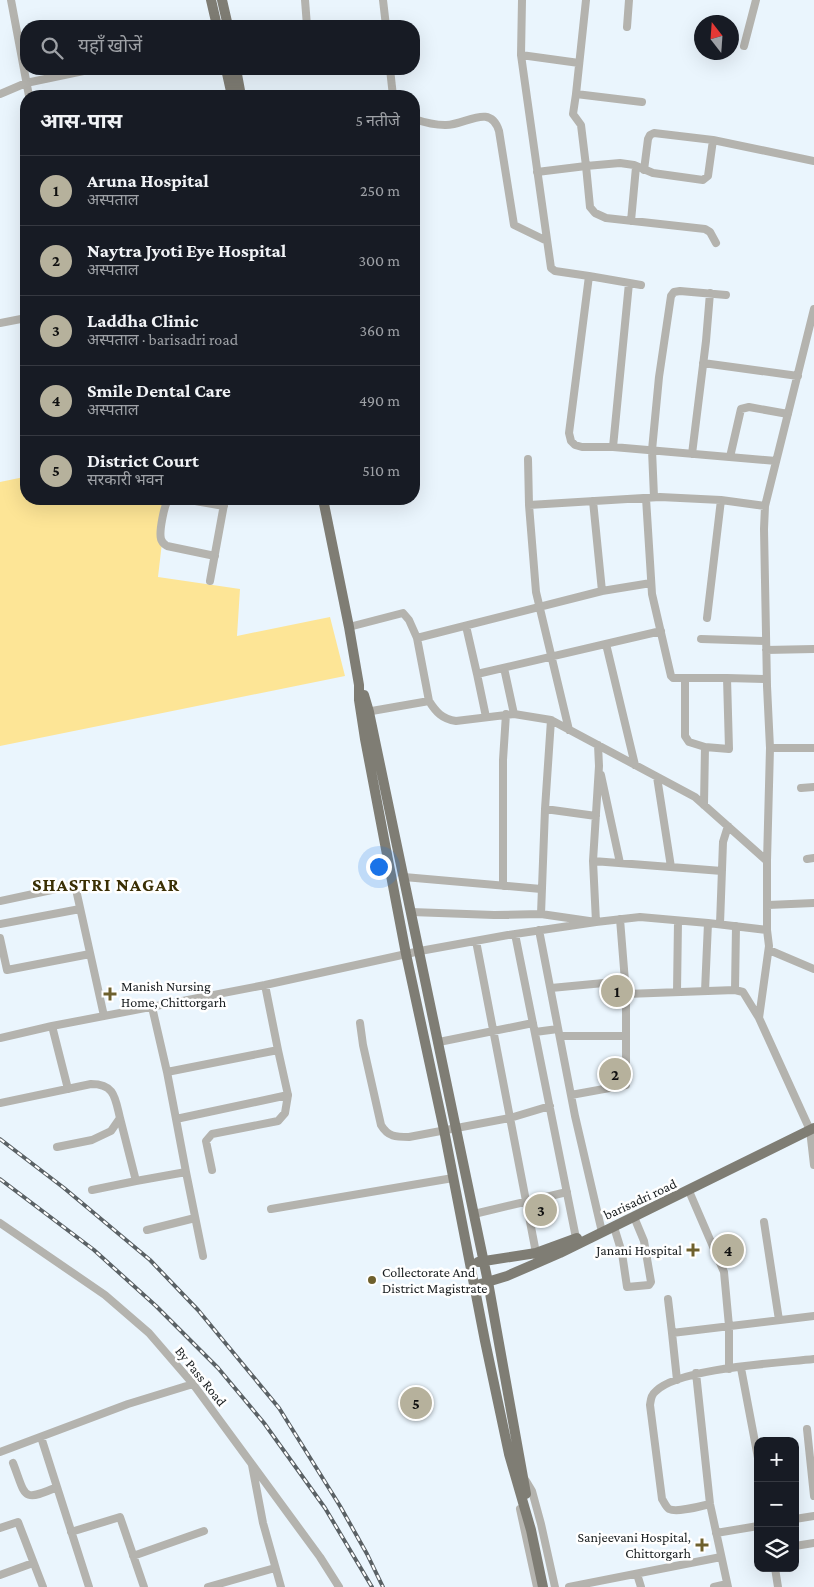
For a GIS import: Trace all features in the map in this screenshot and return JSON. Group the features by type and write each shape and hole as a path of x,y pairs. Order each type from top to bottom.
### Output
{"main road":[{"path":"212,0 216,20"},
{"path":"222,0 227,20"},
{"path":"227,75 231,90"},
{"path":"237,75 240,90"},
{"path":"324,505 359,685 363,691 406,954 444,1130 499,1408 509,1454 531,1530 543,1587"},
{"path":"365,712 404,876 484,1260 524,1477 531,1530"},
{"name":"barisadri road","path":"601,1230 614,1227 812,1127"},
{"name":"barisadri road","path":"474,1286 488,1282 692,1187"},
{"name":"barisadri road","path":"536,1258 552,1248 577,1241"},
{"path":"469,1263 484,1260 536,1258"},
{"path":"499,1408 510,1405"}],"street":[{"path":"12,0 20,47"},
{"path":"305,0 307,20"},
{"path":"383,0 385,20"},
{"path":"522,0 521,55 547,241 553,271 641,285"},
{"path":"586,0 573,114 581,125 592,210 606,218 704,229 710,232 716,243"},
{"path":"627,27 629,0"},
{"path":"744,46 756,0"},
{"path":"521,55 579,63"},
{"path":"25,75 28,90"},
{"path":"0,94 26,83 64,75"},
{"path":"391,75 392,90"},
{"path":"576,94 642,102"},
{"path":"420,120 446,126 486,116 495,121 499,131 514,225 547,241"},
{"path":"631,221 640,168 648,139 654,133 713,140 814,161"},
{"path":"537,172 620,163 699,180 706,179 713,140"},
{"path":"589,276 569,437 575,445 776,461"},
{"path":"613,447 629,283"},
{"path":"726,294 680,291 674,292 671,296 659,377 652,450 650,498 652,594 671,677 766,679"},
{"path":"692,454 710,294"},
{"path":"759,1018 769,950 767,930 767,861 770,748 766,679 765,506 814,308"},
{"path":"0,323 20,319"},
{"path":"703,363 798,376"},
{"path":"730,457 741,409 749,407 788,414"},
{"path":"528,459 529,505 536,592 569,730"},
{"path":"529,505 650,498 720,500 765,506"},
{"path":"707,618 720,500"},
{"path":"593,501 602,592"},
{"path":"165,505 161,536 163,543 167,546 215,556"},
{"path":"210,581 224,505"},
{"path":"417,638 602,592 651,583"},
{"path":"349,627 403,613 409,620 417,638 429,701 435,710 447,720 456,721 510,714 551,720 696,797 767,861"},
{"path":"466,626 486,716"},
{"path":"477,674 661,631"},
{"path":"701,639 766,640"},
{"path":"606,644 635,765"},
{"path":"766,650 814,649"},
{"path":"503,886 503,760 510,714 504,668"},
{"path":"685,678 685,736 689,742 705,747 729,749 727,678"},
{"path":"365,712 429,701"},
{"path":"541,914 551,720"},
{"path":"596,922 593,861 599,766 598,746"},
{"path":"704,805 705,747"},
{"path":"770,748 814,748"},
{"path":"599,766 620,863"},
{"path":"657,777 671,867"},
{"path":"801,788 814,787"},
{"path":"545,810 596,816"},
{"path":"720,924 723,842 728,826"},
{"path":"593,861 722,871"},
{"path":"404,876 541,889"},
{"path":"0,901 75,885 104,1016"},
{"path":"768,905 814,903"},
{"path":"0,924 80,909"},
{"path":"411,912 494,915 541,914 596,922"},
{"path":"0,1038 52,1026 265,985 406,954 515,934 596,922 640,917 767,930"},
{"path":"571,1095 626,1085 626,994 620,919"},
{"path":"677,992 678,921"},
{"path":"705,991 708,923"},
{"path":"735,990 736,926"},
{"path":"540,930 571,1095 601,1230"},
{"path":"515,934 577,1241"},
{"path":"0,938 3,971 90,954"},
{"path":"476,941 536,1258"},
{"path":"769,950 814,970"},
{"path":"551,988 625,981"},
{"path":"212,1170 206,1141 208,1137 212,1134 278,1121 285,1113 288,1095 265,985"},
{"path":"626,994 735,990 744,992 759,1018 812,1127 814,1165"},
{"path":"152,1007 167,1072 203,1256"},
{"path":"360,1023 381,1125 385,1131 395,1137 409,1138 510,1118 550,1106"},
{"path":"439,1042 533,1023"},
{"path":"52,1026 68,1089"},
{"path":"535,1032 626,1036"},
{"path":"167,1072 278,1050"},
{"path":"0,1103 91,1084 107,1086 113,1094 136,1181"},
{"path":"176,1119 288,1095"},
{"path":"57,1147 92,1140 111,1131 120,1118"},
{"path":"92,1190 186,1172"},
{"path":"271,1209 452,1178"},
{"path":"692,1187 724,1272 729,1326 729,1369"},
{"path":"474,1214 567,1192"},
{"path":"614,1227 622,1252 627,1287 649,1285 651,1282 644,1241 634,1217"},
{"path":"147,1230 195,1218"},
{"path":"764,1222 779,1320"},
{"name":"By Pass Road","path":"0,1223 105,1295 149,1333 193,1384 320,1557 339,1587"},
{"path":"668,1299 676,1380"},
{"path":"672,1333 814,1316"},
{"path":"710,1504 676,1510 667,1507 662,1499 650,1405 654,1392 660,1387 696,1373 814,1359"},
{"path":"740,1368 754,1438"},
{"path":"696,1373 710,1504 727,1586 714,1587"},
{"path":"0,1452 128,1404 193,1384"},
{"path":"807,1429 814,1496"},
{"path":"41,1437 89,1587"},
{"path":"251,1463 263,1524 281,1587"},
{"path":"13,1464 24,1492 28,1496 37,1496 57,1487"},
{"path":"524,1477 532,1491 555,1587"},
{"path":"520,1492 520,1510 537,1587"},
{"path":"799,1519 814,1516"},
{"path":"71,1532 120,1517 144,1587"},
{"path":"0,1528 18,1522 43,1587"},
{"path":"716,1533 754,1527"},
{"path":"133,1556 204,1531"},
{"path":"799,1545 814,1543"},
{"path":"569,1587 721,1557"},
{"path":"0,1575 34,1563"},
{"path":"208,1587 235,1583 275,1568"},
{"path":"776,1572 778,1587"},
{"path":"637,1574 641,1587"}],"shaded area":[{"path":"20,478 20,505 166,505 158,577 240,589 237,636 330,617 345,676 0,746 0,482"}],"railway":[{"path":"0,1139 64,1188 150,1260 198,1310 279,1408 340,1506 383,1587"},
{"path":"0,1179 94,1250 156,1306 218,1368 264,1423 325,1508 372,1587"}],"place":[{"name":"Aruna Hospital","path":"617,991"},
{"name":"Manish Nursing Home, Chittorgarh","path":"110,994"},
{"name":"Naytra Jyoti Eye Hospital","path":"615,1074"},
{"name":"Laddha Clinic","path":"541,1210"},
{"name":"Janani Hospital","path":"693,1250"},
{"name":"Smile Dental Care","path":"728,1250"},
{"name":"Collectorate And District Magistrate","path":"372,1280"},
{"name":"District Court","path":"416,1403"},
{"name":"Sanjeevani Hospital, Chittorgarh","path":"702,1545"}],"district":[{"name":"SHASTRI NAGAR","path":"106,884"}]}
